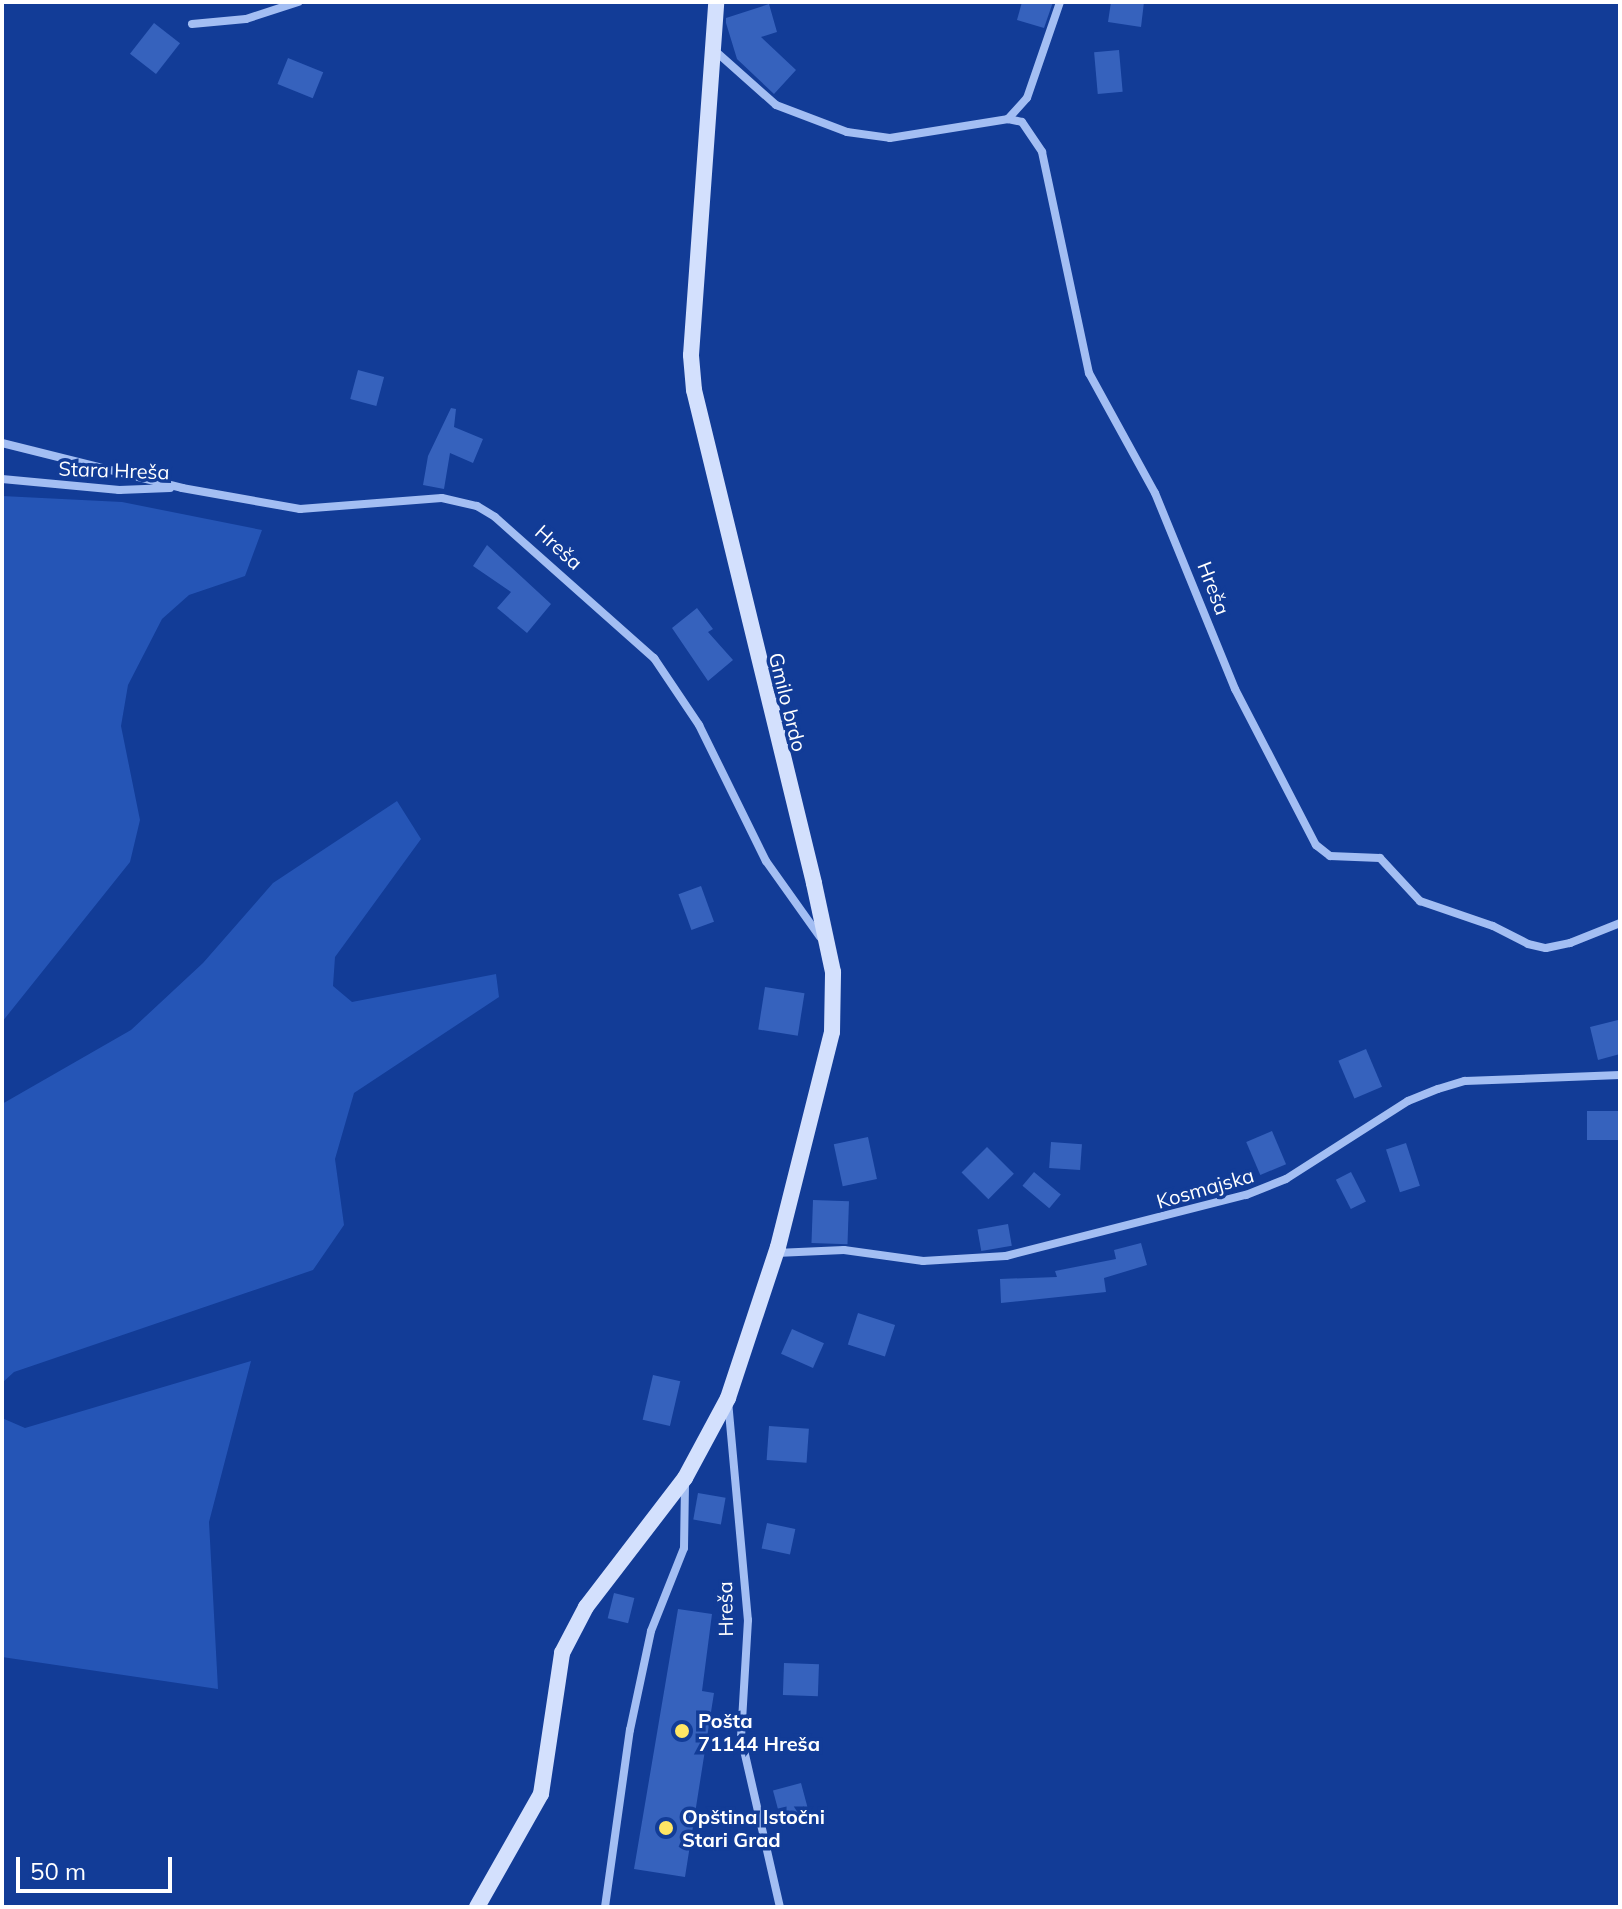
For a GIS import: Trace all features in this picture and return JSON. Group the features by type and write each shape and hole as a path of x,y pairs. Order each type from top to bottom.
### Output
{"main road":[{"name":"Gmilo brdo","path":"716,2 691,355 694,390 827,946 835,998 832,1032 776,1253 728,1398"},
{"path":"477,1907 541,1794 562,1653 586,1607 685,1478 728,1398"}],"street":[{"path":"192,24 246,19 298,2"},
{"path":"712,48 776,105 847,132 902,137 1008,119 1027,98 1060,2"},
{"name":"Hreša","path":"1008,119 1022,122 1042,152 1089,373 1155,493 1216,647 1305,829 1330,856 1380,858 1420,901 1483,922 1528,944 1570,943 1620,923"},
{"name":"Stara Hreša","path":"2,443 182,488"},
{"name":"Stara Hreša","path":"2,479 119,490 182,488"},
{"name":"Hreša","path":"182,488 300,509 442,498 477,506 495,517 654,658 699,725 766,861 827,946"},
{"name":"Kosmajska","path":"776,1253 844,1250 935,1262 1006,1256 1246,1195 1286,1179 1408,1101 1465,1081 1620,1075"},
{"name":"Hreša","path":"728,1398 748,1620 741,1737 780,1907"},
{"path":"605,1907 630,1730 651,1631 684,1548 685,1478"}],"shaded area":[{"path":"2,496 122,502 262,530 245,576 189,595 162,619 128,685 121,726 140,820 130,862 2,1022"},
{"path":"397,801 421,839 335,957 333,986 352,1002 496,974 499,997 354,1093 335,1159 344,1225 313,1270 14,1372 2,1383 2,1104 131,1030 203,963 273,883"},
{"path":"251,1361 209,1522 218,1689 2,1657 2,1418 25,1428"}],"building":[{"path":"1022,2 1053,2 1044,28 1017,20"},
{"path":"1111,2 1144,2 1141,27 1108,22"},
{"path":"769,4 777,32 761,37 796,70 774,94 737,59 726,23 726,18"},
{"path":"154,23 180,43 156,74 130,54"},
{"path":"1119,50 1123,92 1098,94 1094,52"},
{"path":"288,58 323,72 313,98 278,84"},
{"path":"358,370 384,377 376,406 350,399"},
{"path":"451,408 456,409 454,427 483,439 473,463 450,453 444,489 423,485 428,456"},
{"path":"487,545 551,604 527,633 497,608 511,592 473,566"},
{"path":"697,608 713,629 708,632 733,660 708,681 672,628"},
{"path":"701,886 714,922 691,930 678,894"},
{"path":"765,987 805,993 798,1036 758,1029"},
{"path":"1618,1020 1620,1054 1598,1060 1590,1027"},
{"path":"1366,1049 1382,1087 1354,1098 1338,1061"},
{"path":"1587,1111 1620,1111 1620,1140 1587,1140"},
{"path":"1272,1131 1286,1164 1260,1175 1246,1142"},
{"path":"868,1137 877,1179 843,1186 834,1144"},
{"path":"1051,1142 1082,1144 1080,1170 1049,1168"},
{"path":"1406,1143 1420,1186 1400,1192 1386,1149"},
{"path":"987,1147 1014,1174 988,1199 962,1172"},
{"path":"1034,1172 1061,1194 1049,1208 1022,1186"},
{"path":"1351,1172 1366,1201 1351,1209 1336,1180"},
{"path":"813,1200 849,1201 847,1244 811,1243"},
{"path":"1008,1224 1012,1246 981,1251 977,1229"},
{"path":"1141,1243 1147,1265 1104,1278 1106,1292 1001,1303 1000,1279 1057,1277 1055,1271 1116,1259 1114,1250"},
{"path":"858,1313 895,1325 885,1356 848,1344"},
{"path":"792,1329 824,1343 813,1368 781,1354"},
{"path":"653,1375 680,1381 670,1426 643,1420"},
{"path":"769,1426 809,1429 807,1463 767,1460"},
{"path":"698,1493 726,1498 721,1524 693,1520"},
{"path":"767,1523 795,1529 790,1554 762,1548"},
{"path":"614,1593 634,1598 628,1623 608,1618"},
{"path":"678,1609 712,1614 702,1691 714,1693 685,1877 634,1869"},
{"path":"784,1663 819,1664 818,1696 783,1695"},
{"path":"801,1783 809,1812 781,1819 773,1791"}],"place":[{"name":"Pošta 71144 Hreša","path":"682,1731"},
{"name":"Opština Istočni Stari Grad","path":"666,1828"}]}
